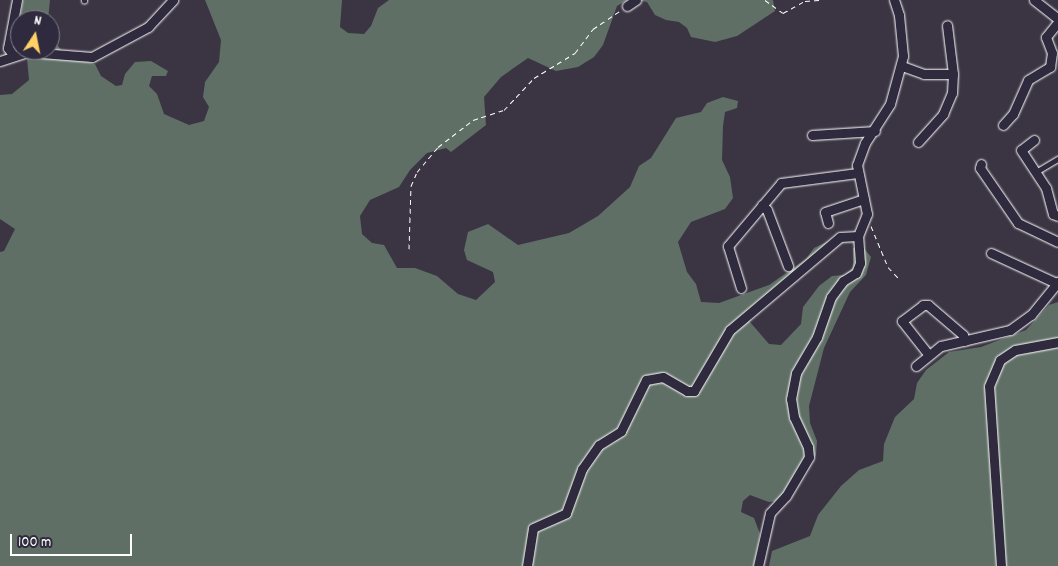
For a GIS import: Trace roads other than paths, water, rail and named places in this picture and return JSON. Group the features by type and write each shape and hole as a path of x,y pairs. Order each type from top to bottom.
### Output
{"street":[{"path":"60,54 92,57 148,27 173,0"},
{"path":"627,6 636,0"},
{"path":"758,566 770,513 786,496 808,457 808,447 794,417 791,398 796,373 817,337 831,297 844,281 856,273 860,258 858,236 867,214 857,173 865,143 890,104 902,66 903,44 894,0"},
{"path":"1003,125 1013,114 1028,80 1050,67 1052,53 1046,37 1058,20 1034,0"},
{"path":"918,142 943,114 952,93 953,74 947,24"},
{"path":"10,37 8,48 10,51"},
{"path":"902,66 924,74 953,74"},
{"path":"812,135 874,131"},
{"path":"1034,140 1021,150 1046,188 1054,204 1053,214 1058,216"},
{"path":"980,164 980,168 1018,224 1058,242"},
{"path":"741,288 728,246 786,180 857,173"},
{"path":"828,223 825,212 864,199"},
{"path":"762,206 767,210 788,266"},
{"path":"527,566 533,528 566,513 582,469 599,445 625,425 646,380 663,377 687,391 694,390 730,330 840,237 858,236"},
{"path":"916,366 928,354 941,346 995,335 1018,325 1031,315 1057,282 991,253"},
{"path":"928,354 902,321 923,305 928,305 966,341"},
{"path":"1001,566 989,386 1000,360 1015,350 1058,342"}],"lane":[{"path":"1036,172 1058,159"}]}
